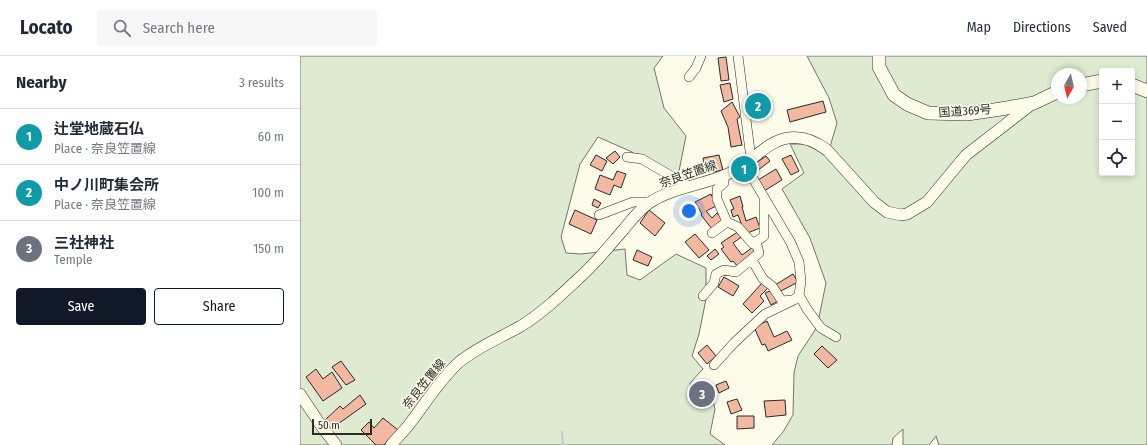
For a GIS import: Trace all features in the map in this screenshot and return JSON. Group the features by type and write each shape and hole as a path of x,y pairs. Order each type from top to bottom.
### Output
{"highway":[{"name":"国道369号","path":"879,56 879,67 894,94 907,104 928,113 967,114 1034,103 1051,95"},
{"path":"1087,84 1099,82"},
{"path":"1135,87 1147,91"}],"main road":[{"name":"奈良笠置線","path":"391,445 428,397 458,363 474,351 520,326 543,310 581,277 639,211 650,202 688,186 724,176 749,162 779,140 788,138 809,139 819,144 827,150 874,202 887,212 901,215 907,214 927,202 941,188 966,155 1020,112 1034,103"},
{"path":"300,394 336,445"}],"street":[{"path":"689,77 696,68 701,56"},
{"path":"714,365 734,343 765,314 796,297 801,281 799,262 791,243 764,198 749,162 750,151 738,56"},
{"path":"627,157 642,159 688,186"},
{"path":"724,176 724,183 717,189 717,199 727,222 738,227 753,244 764,236 764,198"},
{"path":"599,215 633,202 650,202"},
{"path":"712,233 727,222"},
{"path":"703,296 714,283 716,274 724,270 736,272 760,253 756,241"},
{"path":"752,260 763,279 772,286 782,301 796,297"},
{"path":"796,297 821,328 836,337"}],"green space":[{"path":"300,56 663,56 654,68 664,108 686,136 678,176 661,173 632,152 598,137 580,164 561,237 566,253 581,254 625,249 627,275 640,280 676,254 706,268 706,299 699,334 692,356 703,369 690,383 695,403 712,397 715,409 710,434 725,445 300,445"},
{"path":"807,56 1147,56 1147,445 939,445 936,436 929,445 903,445 903,429 893,438 892,445 772,445 783,432 793,415 794,373 798,356 817,327 826,283 810,238 782,189 804,173 790,144 807,144 827,157 837,123 829,98"}],"building":[{"path":"726,57 729,80 721,81 718,58"},
{"path":"730,83 733,99 724,102 720,85"},
{"path":"754,98 769,110 764,117 758,112 757,114 752,110 754,108 749,105"},
{"path":"823,101 826,112 790,122 787,110"},
{"path":"732,102 740,117 737,119 742,145 731,147 728,127 721,111"},
{"path":"615,151 620,157 613,164 606,158"},
{"path":"596,155 607,161 602,171 590,165"},
{"path":"719,155 723,170 713,172 712,165 704,166 703,158"},
{"path":"791,155 799,171 791,175 782,159"},
{"path":"766,156 770,161 757,171 752,166"},
{"path":"776,169 782,180 764,191 758,180"},
{"path":"617,171 626,174 621,188 614,185 610,195 595,189 600,175 613,180"},
{"path":"711,194 716,206 706,211 712,218 717,213 723,220 712,229 701,215 702,214 695,202"},
{"path":"740,196 746,221 756,217 760,228 745,234 738,215 733,217 731,210 734,209 730,200"},
{"path":"594,199 601,203 598,208 592,205"},
{"path":"575,210 597,220 591,234 569,224"},
{"path":"649,210 665,223 655,236 640,223"},
{"path":"739,231 743,236 733,243 742,255 753,247 757,252 738,267 733,261 731,262 721,249 724,247 721,243"},
{"path":"695,234 709,250 699,258 685,242"},
{"path":"715,249 719,254 711,260 707,256"},
{"path":"637,250 652,257 648,266 633,260"},
{"path":"793,274 798,282 779,292 775,285"},
{"path":"724,277 739,286 733,296 718,287"},
{"path":"762,283 768,288 760,296 764,301 752,313 743,304"},
{"path":"772,290 778,301 771,305 765,293"},
{"path":"767,321 774,337 787,331 792,340 768,351 765,344 762,345 754,327"},
{"path":"707,345 716,356 707,364 698,353"},
{"path":"822,346 837,360 828,368 814,354"},
{"path":"341,361 355,380 346,385 332,367"},
{"path":"316,369 323,379 332,372 342,388 323,401 306,377"},
{"path":"726,381 729,388 719,393 716,385"},
{"path":"706,389 708,396 698,399 696,392"},
{"path":"360,395 366,404 331,429 325,420 340,406 343,409"},
{"path":"737,399 742,410 731,414 727,402"},
{"path":"785,400 786,415 766,417 764,401"},
{"path":"737,416 754,416 754,428 737,429"},
{"path":"383,418 398,430 384,445 376,445 361,430 369,422 374,428"}],"waterway":[{"path":"562,432 563,445"}],"place":[{"name":"中ノ川町集会所","path":"758,106"},
{"name":"辻堂地蔵石仏","path":"744,169"},
{"name":"三社神社","path":"702,394"}]}
